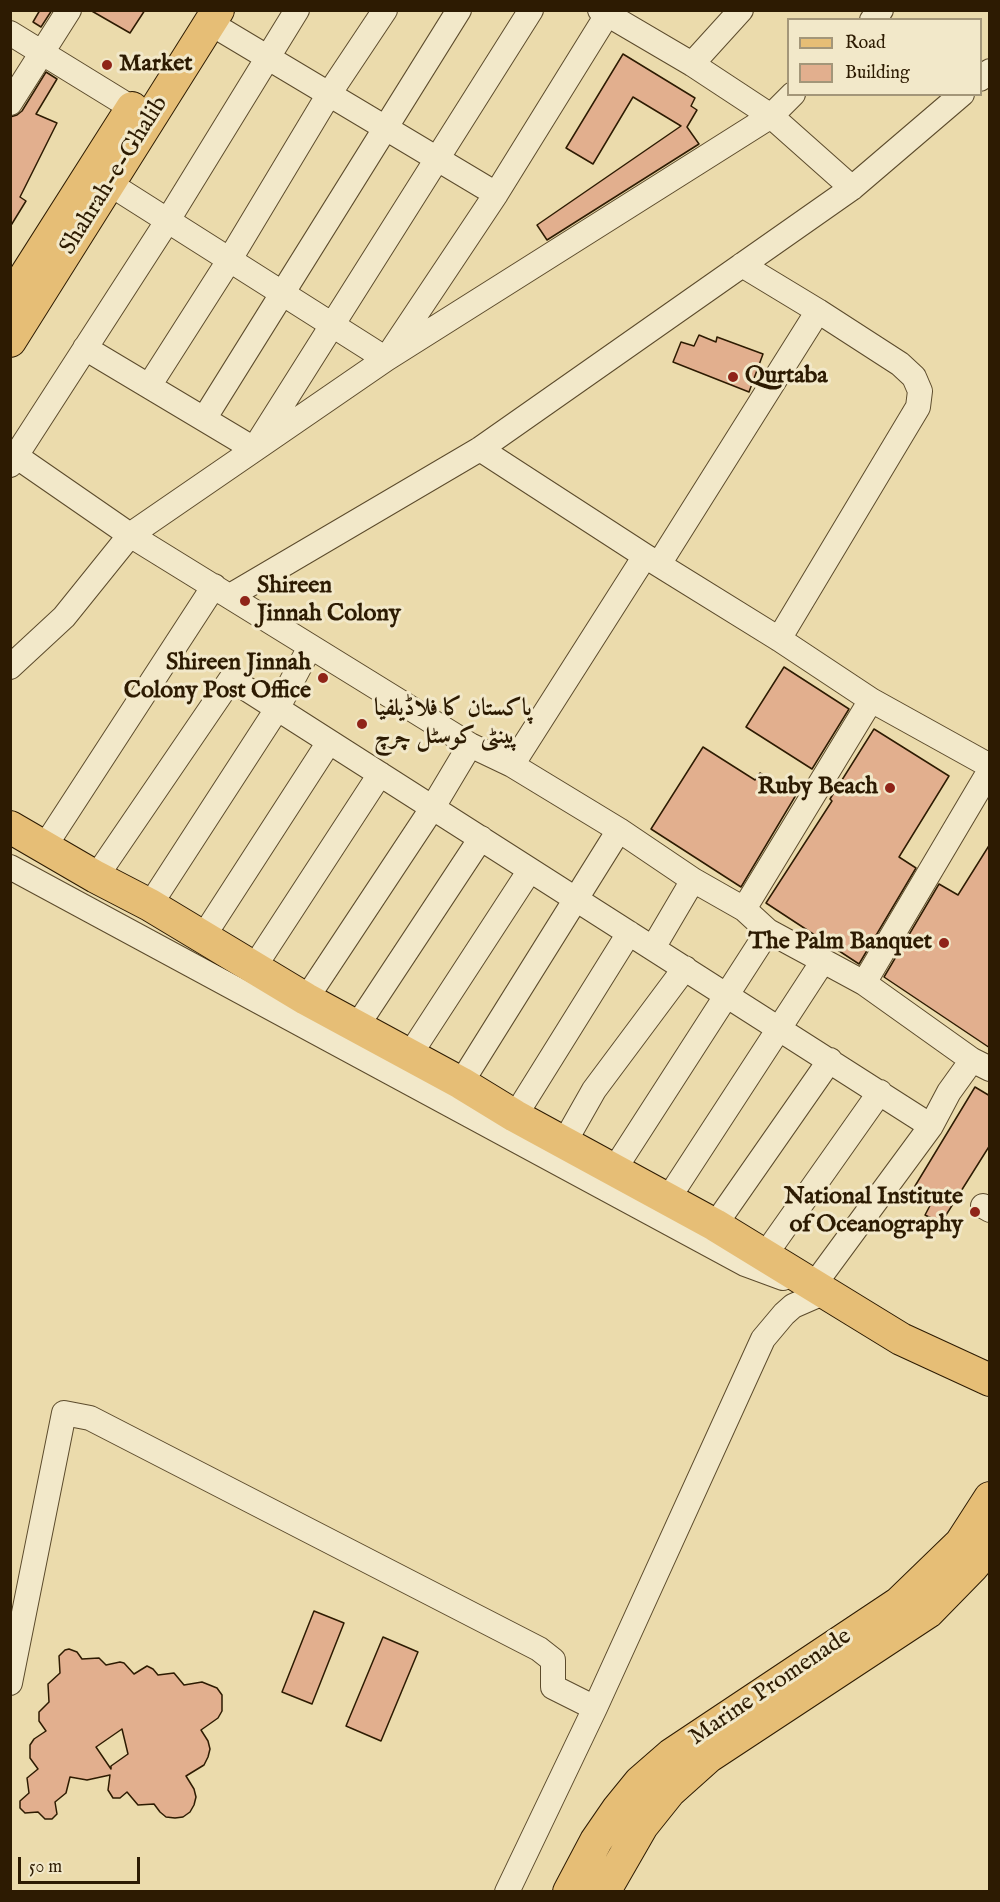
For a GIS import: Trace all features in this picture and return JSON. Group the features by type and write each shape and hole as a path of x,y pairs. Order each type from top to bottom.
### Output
{"main road":[{"name":"Shahrah-e-Ghalib","path":"10,300 19,268 132,108 208,15"},
{"name":"Shahrah-e-Ghalib","path":"10,341 110,184 208,15"},
{"path":"10,827 96,877 150,904 253,969 306,999 462,1083 515,1116 715,1225 901,1339 990,1380"},
{"name":"Marine Promenade","path":"569,1892 596,1841 640,1782 671,1755 899,1603 961,1543 990,1498"},
{"name":"Marine Promenade","path":"604,1892 642,1826 677,1785 708,1757 928,1612 990,1546"}],"street":[{"path":"10,103 69,10"},
{"path":"297,10 168,220 12,458 130,535 310,647 470,745 512,765 619,830 693,880 744,909 768,932 864,983 981,1065 949,1092 931,1126 820,1288 784,1314 764,1339 595,1708 507,1892"},
{"path":"149,386 230,259 329,94 385,10"},
{"path":"204,419 459,10"},
{"path":"254,449 531,10"},
{"path":"692,64 741,10"},
{"path":"386,359 496,194 606,12 692,64 771,116 852,188"},
{"path":"208,15 268,57 496,194"},
{"path":"10,33 132,108"},
{"path":"10,667 64,617 130,535 386,359 771,116 791,96"},
{"path":"45,846 222,591 480,449 852,188 960,96"},
{"path":"110,184 386,359"},
{"path":"741,265 900,364 914,377 920,391 918,407 779,639"},
{"path":"512,765 818,311"},
{"path":"85,348 254,449"},
{"path":"480,449 871,700 990,768 864,983"},
{"path":"150,904 277,709 310,647"},
{"path":"96,877 231,679 728,994 931,1126"},
{"path":"744,909 871,700"},
{"path":"203,937 329,742"},
{"path":"306,999 433,807 470,745"},
{"path":"253,969 380,774"},
{"path":"462,1083 619,830"},
{"path":"357,1026 482,838"},
{"path":"10,867 745,1264 820,1288"},
{"path":"409,1056 530,870"},
{"path":"653,948 693,880"},
{"path":"614,1170 768,932"},
{"path":"515,1116 629,933"},
{"path":"668,1199 823,961"},
{"path":"564,1143 594,1090 685,968"},
{"path":"715,1225 830,1060"},
{"path":"765,1255 880,1092"},
{"path":"10,1683 64,1413 90,1418 540,1649 553,1660 553,1687 595,1708"}],"building":[{"path":"40,10 52,10 41,27 33,22"},
{"path":"90,10 145,10 130,33"},
{"path":"623,54 695,98 691,106 697,110 687,127 699,144 547,240 537,225 681,126 633,97 593,164 566,148"},
{"path":"46,72 57,79 36,114 57,123 20,197 26,201 10,227 10,117 22,111"},
{"name":"Qurtaba","path":"699,335 716,342 717,337 763,354 749,392 673,362 681,342 694,346"},
{"path":"784,667 849,709 812,769 746,727"},
{"path":"874,729 949,776 899,857 916,868 859,964 766,903 832,801 830,799"},
{"path":"703,747 755,780 760,773 796,795 741,887 651,829"},
{"name":"The Palm Banquet","path":"990,844 990,1048 884,977 939,884 958,895"},
{"path":"975,1087 990,1096 990,1145 941,1223 925,1215 934,1198 915,1186"},
{"path":"314,1611 344,1623 312,1704 282,1692"},
{"path":"383,1637 418,1652 381,1741 346,1726"},
{"path":"65,1650 77,1652 82,1659 99,1658 106,1665 124,1663 134,1674 147,1666 158,1675 174,1673 184,1685 202,1682 217,1688 222,1695 222,1711 218,1718 201,1730 208,1741 210,1749 208,1757 204,1765 186,1776 196,1797 190,1812 183,1817 166,1817 154,1804 138,1805 127,1792 120,1798 113,1798 108,1790 110,1775 87,1780 70,1777 66,1793 55,1802 57,1814 52,1819 45,1819 38,1812 25,1813 20,1808 20,1801 29,1793 27,1778 38,1769 30,1758 30,1745 34,1739 46,1731 39,1721 39,1712 49,1702 48,1684 60,1673 59,1656","holes":["122,1729 128,1754 111,1766 111,1769 96,1747"]}],"place":[{"name":"Market","path":"107,65"},
{"name":"Qurtaba","path":"733,377"},
{"name":"Shireen Jinnah Colony","path":"245,601"},
{"name":"Shireen Jinnah Colony Post Office","path":"323,678"},
{"name":"پاکستان کا فلاڈیلفیا پینٹی کوسٹل چرچ","path":"362,724"},
{"name":"Ruby Beach","path":"890,788"},
{"name":"The Palm Banquet","path":"944,943"},
{"name":"National Institute of Oceanography","path":"975,1212"}]}
